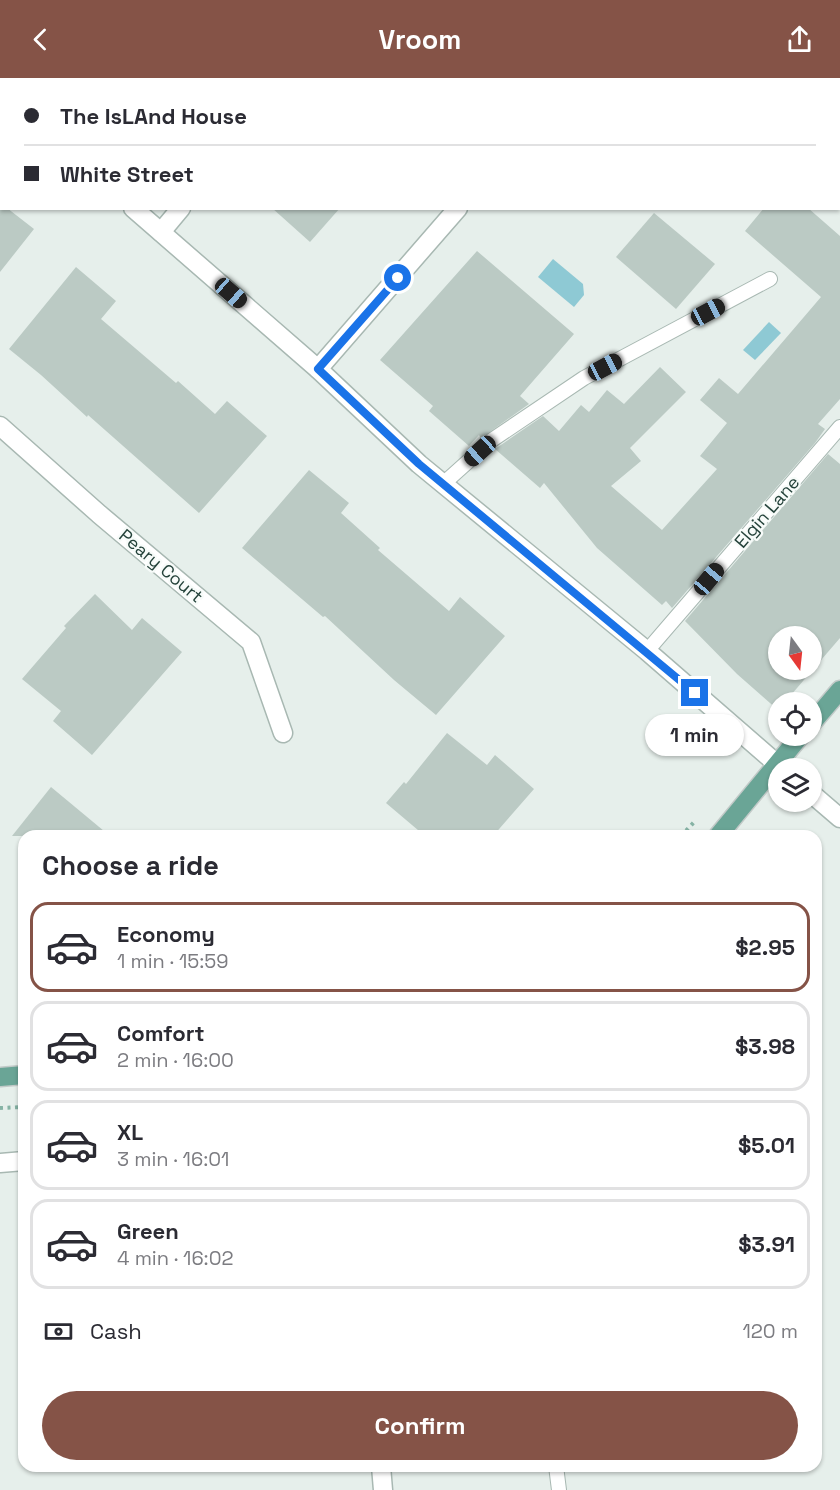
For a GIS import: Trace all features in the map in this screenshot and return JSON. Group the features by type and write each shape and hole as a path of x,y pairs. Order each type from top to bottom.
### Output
{"main road":[{"path":"822,711 840,690"},
{"path":"723,830 768,779"},
{"path":"0,1077 18,1076"}],"street":[{"path":"135,210 318,369 419,464 647,651 770,758"},
{"path":"161,232 179,210"},
{"path":"318,369 456,210"},
{"name":"Peary Court","path":"0,426 99,514 251,642 283,733"},
{"path":"822,803 840,818"},
{"path":"0,1162 18,1161"},
{"path":"382,1472 383,1490"}],"lane":[{"path":"443,484 492,440 584,378 770,279"},
{"name":"Elgin Lane","path":"647,651 840,427"},
{"path":"557,1472 559,1490"}],"path":[{"path":"0,1108 18,1107"}],"water":[{"path":"553,259 583,284 584,295 574,307 538,277"},
{"path":"769,322 781,333 755,360 743,350"}],"building":[{"path":"0,210 10,210 34,229 0,272"},
{"path":"274,210 338,210 310,242"},
{"path":"762,210 810,210 840,236 840,399 818,424 825,429 815,443 672,608 666,601 662,605 597,548 544,483 540,488 495,449 543,416 559,431 581,405 589,412 607,390 624,404 660,367 686,392 630,448 641,461 611,486 662,530 717,469 700,456 727,423 700,400 719,378 738,394 821,297 745,231"},
{"path":"654,213 715,264 676,309 616,257"},
{"path":"477,251 574,334 520,396 529,404 481,438 479,435 469,446 429,411 433,406 380,360"},
{"path":"76,267 116,301 101,319 215,414 227,401 267,436 199,513 9,349"},
{"path":"828,454 840,464 840,638 822,659 822,626 768,626 768,680 804,680 794,692 768,692 768,701 737,674 685,621"},
{"path":"309,470 349,503 341,513 380,548 378,550 449,611 460,597 505,636 436,715 394,680 325,616 323,617 242,548"},
{"path":"95,594 132,630 142,618 182,652 92,755 53,721 61,711 22,679 66,628 64,626"},
{"path":"447,733 487,765 495,755 534,789 498,830 418,830 386,803 404,782 406,784"},
{"path":"51,787 103,830 18,830 18,836 12,836"}],"route":[{"path":"398,278 318,369 419,464 695,693"}]}
